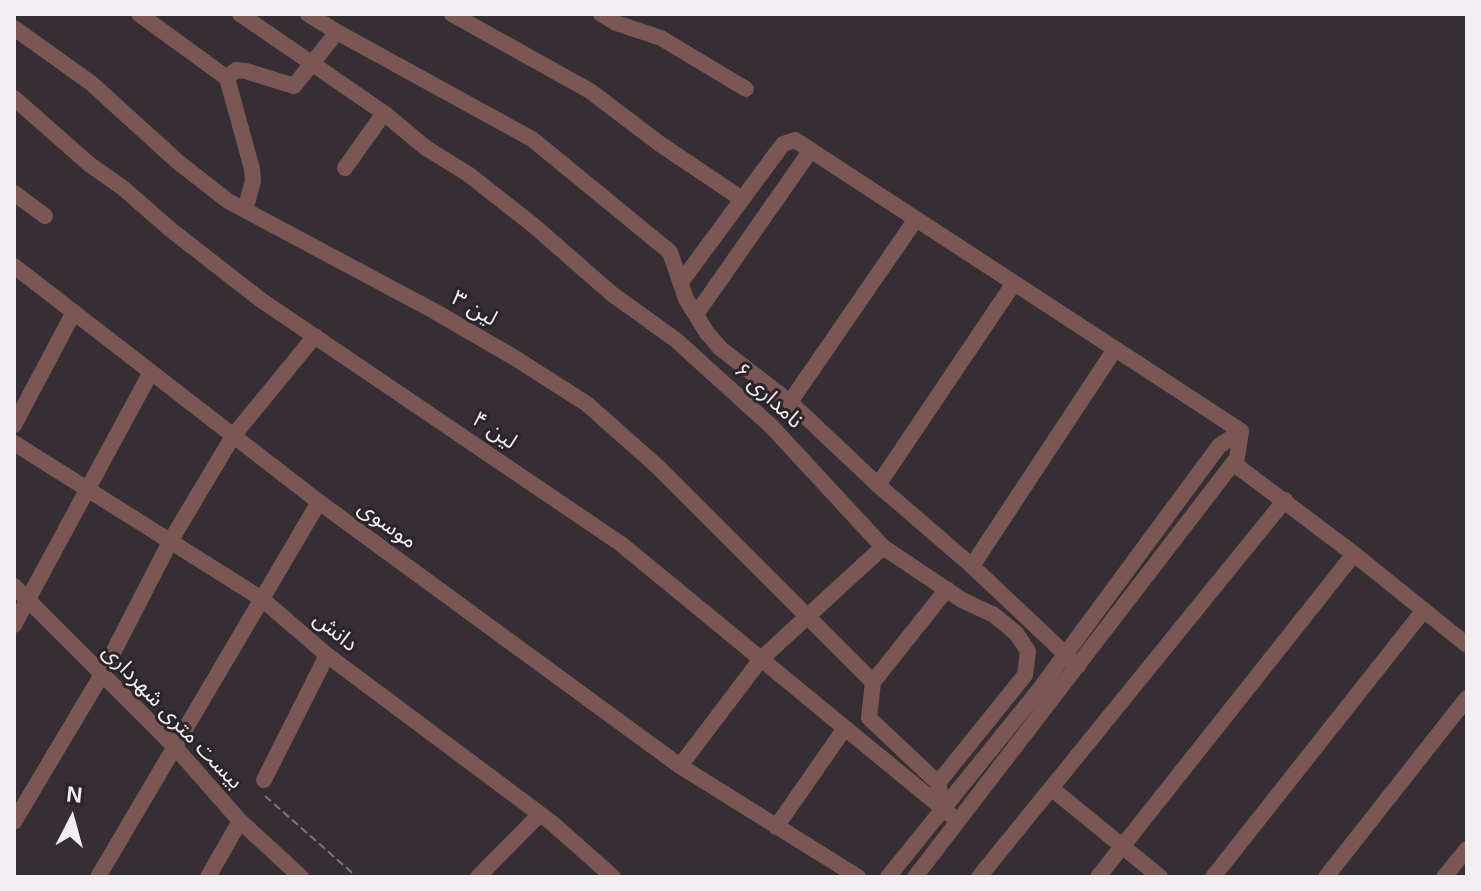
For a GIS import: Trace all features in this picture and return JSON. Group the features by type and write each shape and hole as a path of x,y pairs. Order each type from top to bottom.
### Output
{"street":[{"path":"139,14 227,78 235,116 250,156 253,181 245,210"},
{"name":"نامداری ۶","path":"240,14 384,113 426,148 468,174 533,225 612,294 676,340 772,427 883,547 994,615 1016,633 1028,651 1025,675 938,783"},
{"path":"308,14 532,139 670,252 686,299 721,349 790,402 1078,666"},
{"path":"452,14 590,91 660,144 742,199"},
{"path":"601,14 625,27 661,38 746,89"},
{"name":"لین ۳","path":"14,28 91,83 207,186 245,210 447,319 587,404 637,446 873,682"},
{"path":"227,78 236,70 246,71 294,86 315,64 337,32"},
{"name":"لین ۴","path":"14,98 89,164 123,188 219,268 621,544 950,815"},
{"path":"345,168 384,113"},
{"path":"681,282 783,144 795,140 1241,431"},
{"path":"697,313 811,150"},
{"path":"14,193 45,216"},
{"path":"790,402 916,219"},
{"name":"موسوی","path":"14,266 319,502 680,766 858,877"},
{"path":"878,485 1014,283"},
{"path":"14,425 74,312"},
{"path":"14,822 101,676 171,540 233,436 315,336"},
{"path":"972,566 1115,349"},
{"path":"14,625 151,372"},
{"path":"888,877 950,815 1078,666 1237,458 1241,431"},
{"path":"915,877 950,815 1064,655 1219,446 1241,431"},
{"name":"دانش","path":"14,443 262,599 327,655 540,814 610,876"},
{"path":"1233,463 1285,500 1467,645"},
{"path":"979,877 1285,500"},
{"path":"98,877 319,502"},
{"path":"680,766 761,659 883,547"},
{"path":"1098,877 1354,554"},
{"name":"بیست متری شهرداری","path":"14,586 175,747 240,821 301,877"},
{"path":"947,589 873,682 869,718 938,783 950,815"},
{"path":"1213,877 1424,610"},
{"path":"264,780 327,655"},
{"path":"1326,877 1467,698"},
{"path":"776,827 845,728"},
{"path":"1051,788 1160,877"},
{"path":"478,877 540,814"},
{"path":"208,877 240,821"},
{"path":"1444,877 1467,849"}],"path":[{"path":"264,780 263,794 357,877"}]}
